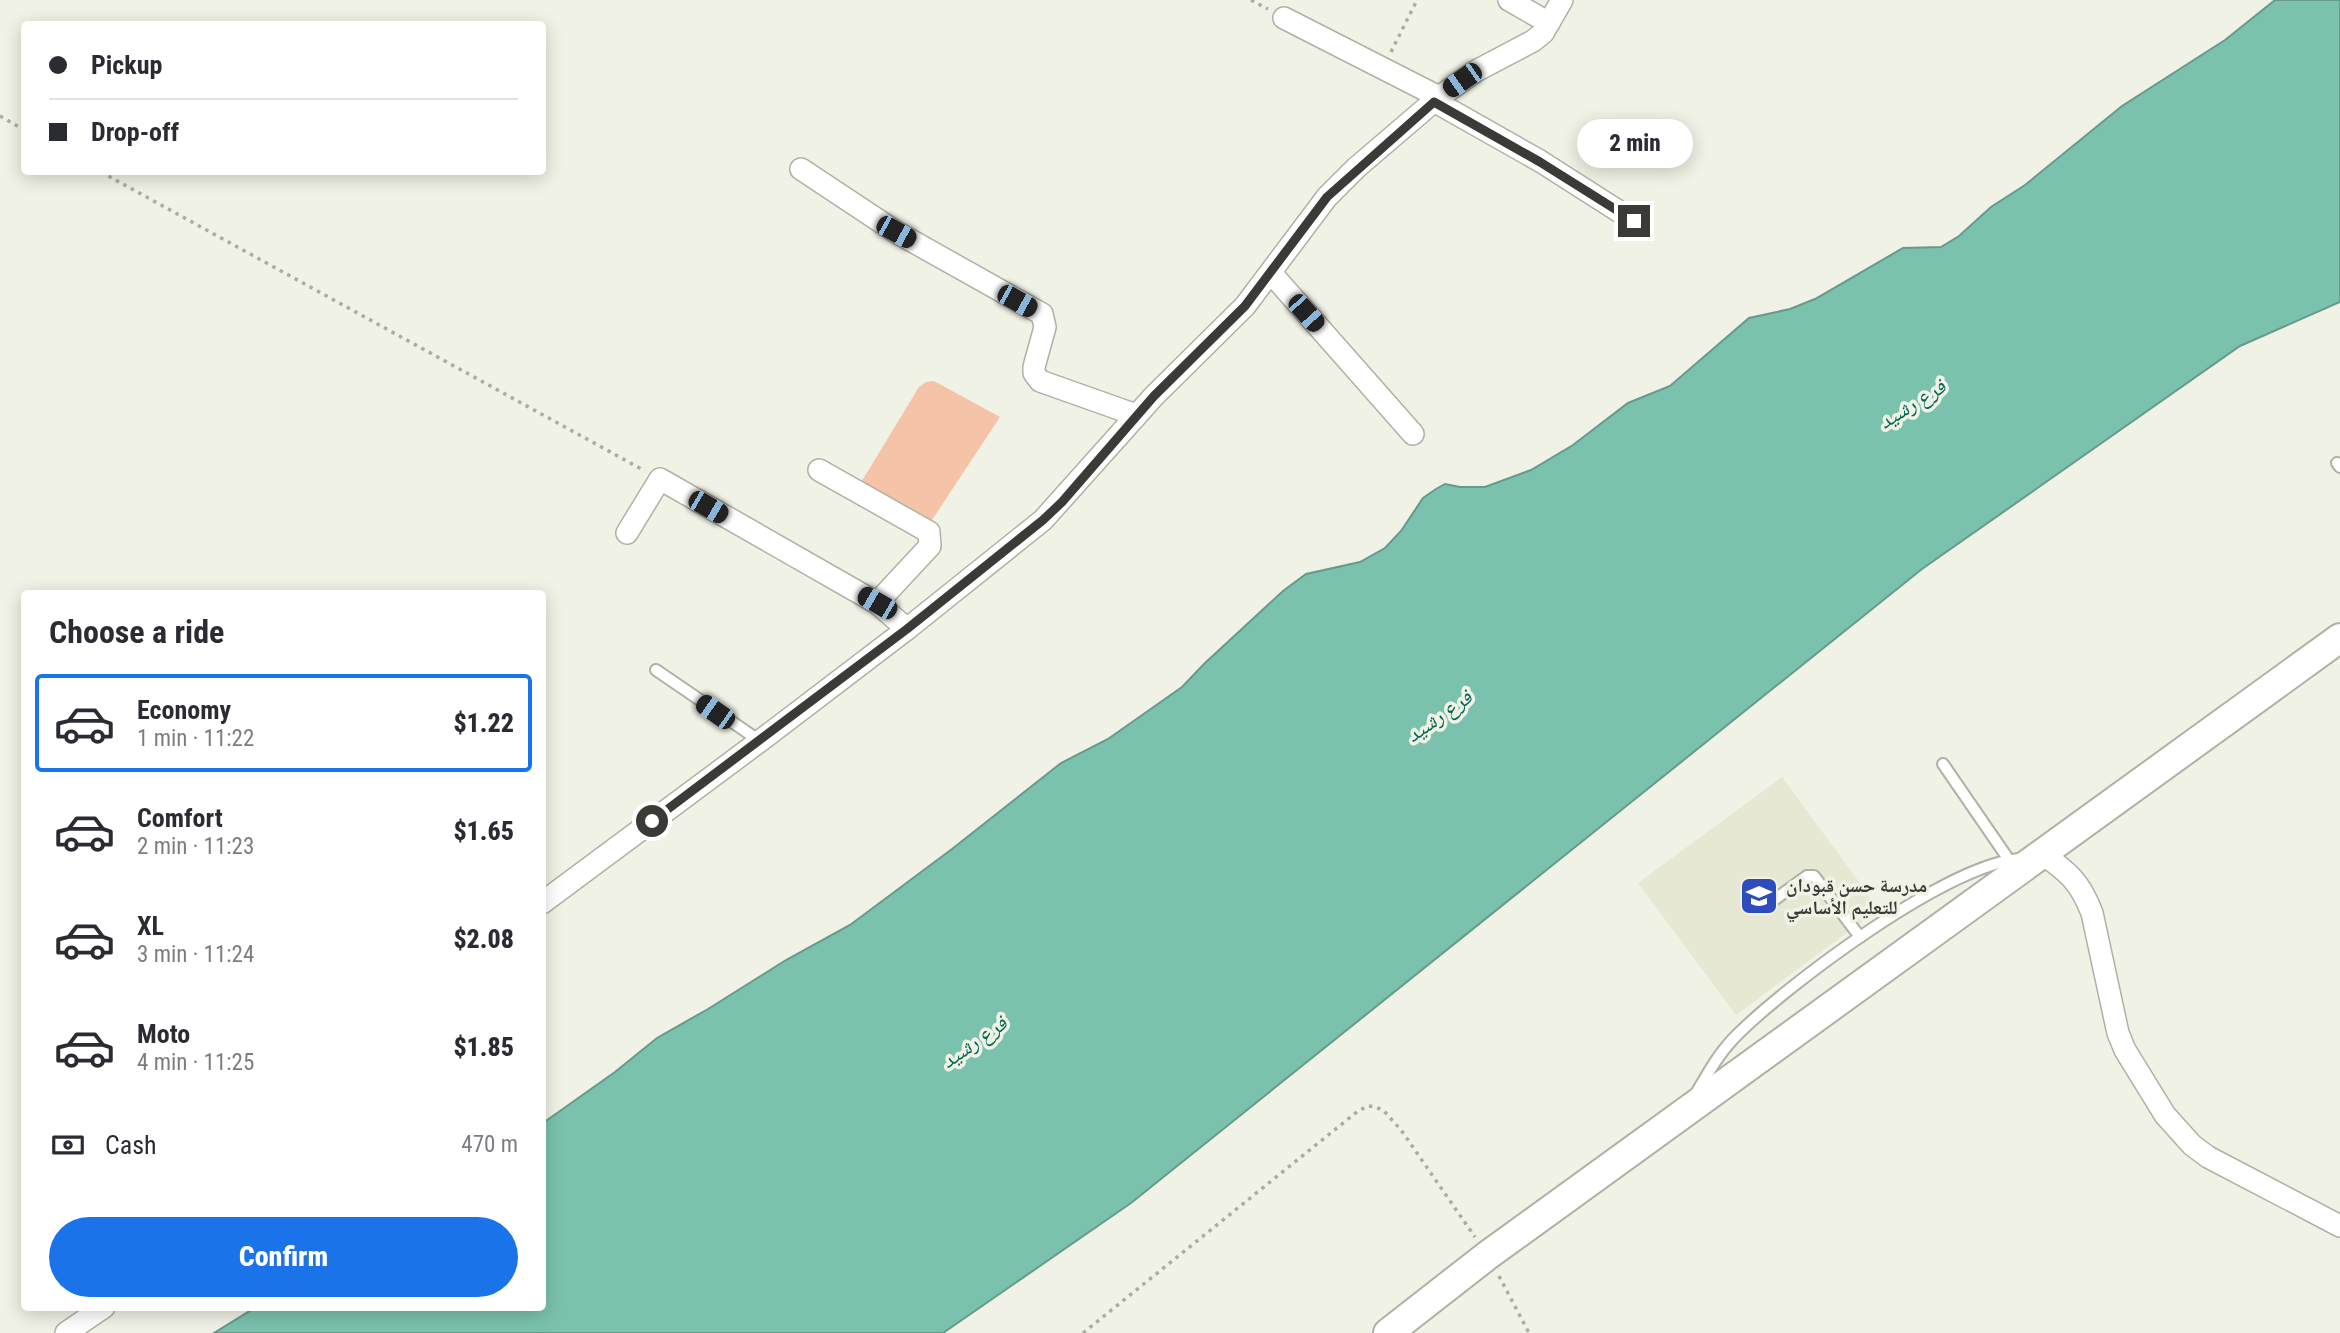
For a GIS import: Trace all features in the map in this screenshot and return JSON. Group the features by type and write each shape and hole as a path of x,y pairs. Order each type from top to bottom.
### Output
{"street":[{"path":"1509,0 1549,23"},
{"path":"546,900 907,629 1043,520 1062,502 1136,415 1245,306 1327,197 1436,99 1476,71 1543,33 1562,0"},
{"path":"1284,18 1436,99 1634,221"},
{"path":"801,169 896,232 1042,314 1045,327 1034,367 1034,373 1040,381 1136,415"},
{"path":"1270,273 1413,434"},
{"path":"819,470 929,532 930,546 877,603"},
{"path":"627,533 660,479 877,603 907,629"},
{"path":"1388,1333 1488,1255 2028,858 2340,638"},
{"path":"2028,858 2068,873 2085,895 2092,913 2124,1050 2178,1132 2208,1157 2340,1226"},
{"path":"66,1333 98,1311"}],"lane":[{"path":"656,670 760,741"},
{"path":"1687,1111 1709,1070 1733,1039 1782,996 1860,937 1950,882 2028,858 1944,764"},
{"path":"1774,900 1807,876 1814,876 1860,937"}],"path":[{"path":"1383,69 1417,0"},
{"path":"0,116 21,128"},
{"path":"106,175 660,479"},
{"path":"1083,1333 1325,1137 1368,1106 1384,1111 1401,1130 1488,1255 1529,1333"}],"shaded area":[{"path":"934,381 1000,417 926,529 857,489 919,387"},
{"name":"مدرسة حسن قبودان للتعليم الأساسي","path":"1782,777 1879,909 1736,1015 1638,883"}],"water":[{"name":"فرع رشيد","path":"2275,0 2340,0 2340,302 2240,346 1922,569 1131,1203 943,1333 214,1333 250,1311 546,1311 546,1121 615,1072 657,1038 786,960 850,925 1061,763 1108,739 1182,687 1283,591 1306,574 1360,562 1385,548 1401,531 1423,498 1436,489 1445,484 1485,487 1531,470 1573,445 1628,403 1670,386 1749,318 1790,309 1815,299 1903,248 1941,247 1959,236 1991,207 2025,185 2122,106 2225,40"}],"place":[{"name":"مدرسة حسن قبودان للتعليم الأساسي","path":"1759,896"}],"route":[{"path":"652,821 907,629 1043,520 1062,502 1136,415 1245,306 1327,197 1356,168 1434,102 1540,162 1634,221"}]}
